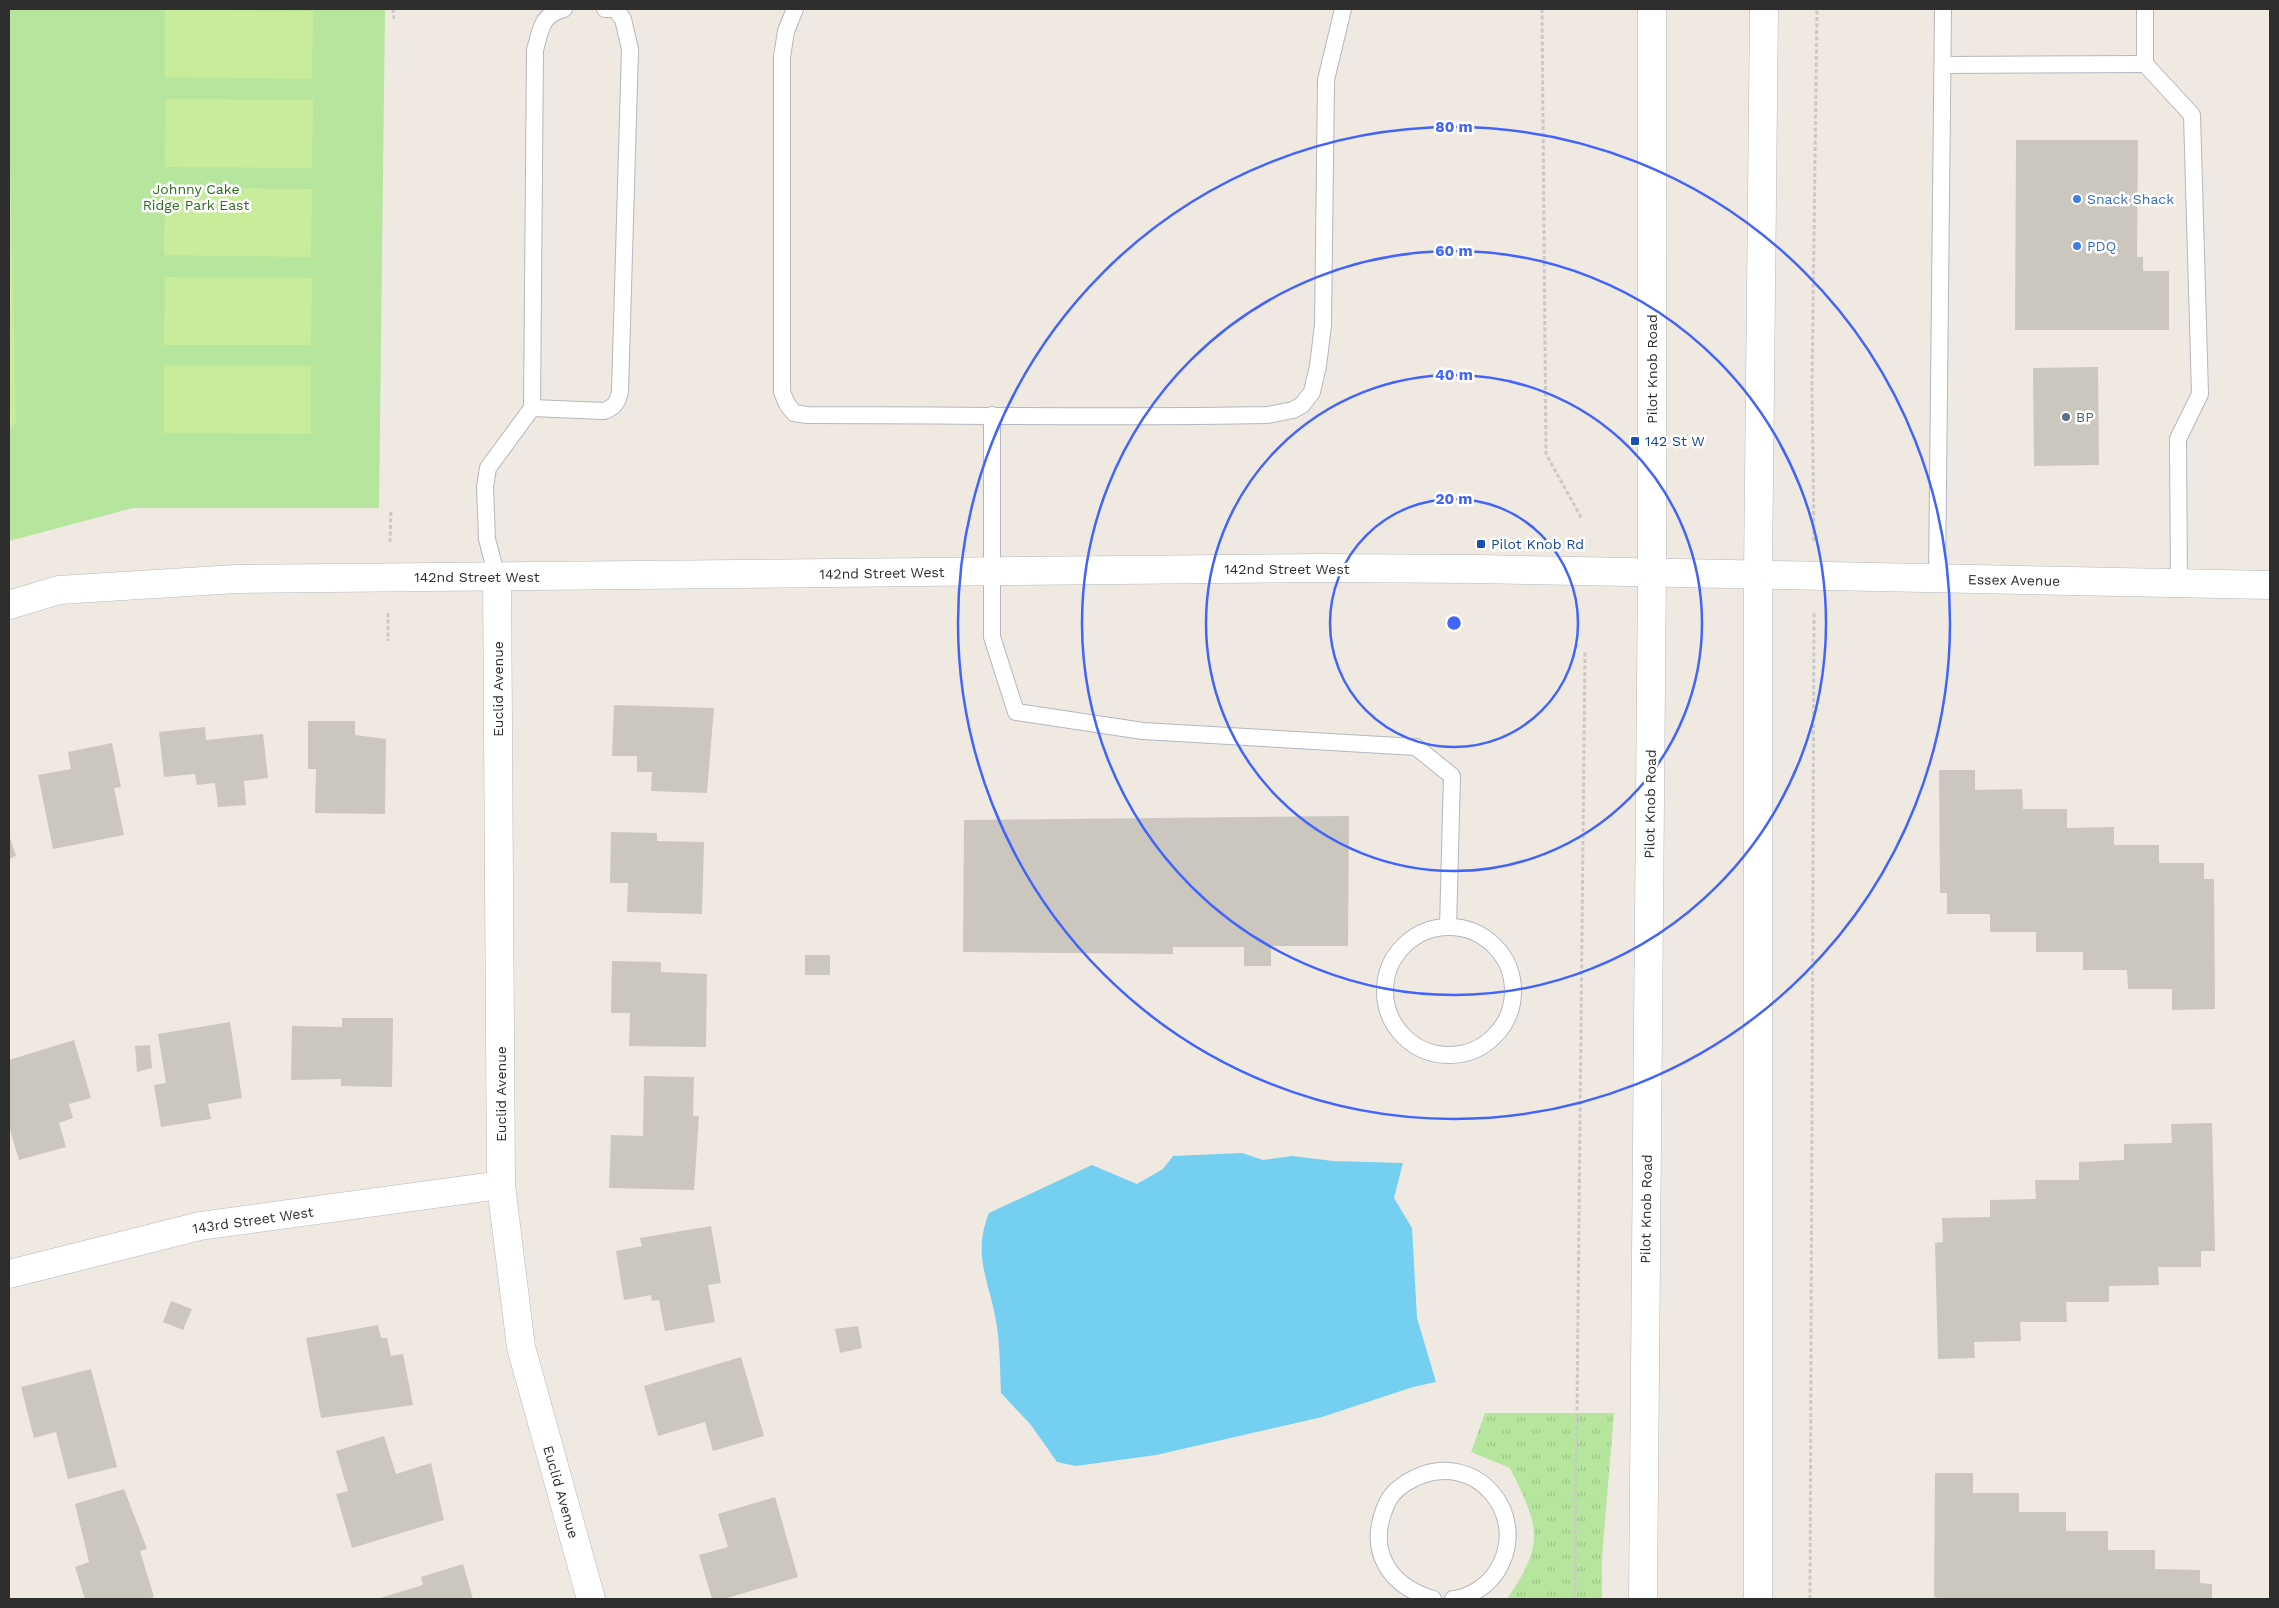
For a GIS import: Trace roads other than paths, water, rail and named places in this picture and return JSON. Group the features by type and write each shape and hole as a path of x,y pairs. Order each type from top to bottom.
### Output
{"street":[{"name":"Pilot Knob Road","path":"1643,1599 1652,572 1652,9"},
{"path":"1758,1599 1758,574 1764,9"},
{"name":"142nd Street West","path":"9,606 59,590 236,579 1321,568 1758,574"},
{"name":"Essex Avenue","path":"1758,574 2270,585"},
{"name":"Euclid Avenue","path":"497,577 501,1185 521,1347 591,1599"},
{"name":"143rd Street West","path":"9,1274 200,1226 501,1185"}],"lane":[{"path":"497,577 487,539 485,487 488,468 532,408 534,50 551,12 564,9"},
{"path":"532,408 604,411 612,408 618,401 620,391 630,49 623,19 615,9 605,9"},
{"path":"795,9 786,31 782,57 782,392 787,404 794,413 807,415 992,415 1092,418 1268,415 1293,410 1302,405 1312,392 1323,326 1326,80 1343,9"},
{"path":"1937,578 1944,9"},
{"path":"2145,9 2145,64 2192,114 2200,394 2178,439 2179,583"},
{"path":"1943,65 2145,64"},
{"path":"992,415 992,637 1016,712 1143,731 1416,747 1452,776 1448,927"},
{"path":"1448,927 1468,930 1487,939 1502,954 1511,972 1514,992 1510,1012 1500,1031 1485,1045 1466,1053 1446,1056 1424,1051 1406,1039 1390,1015 1386,1001 1386,979 1394,959 1407,942 1426,931 1448,927"},
{"path":"1433,1599 1415,1593 1396,1581 1384,1562 1378,1541 1380,1518 1390,1498 1405,1482 1425,1473 1446,1470 1466,1474 1478,1481 1498,1500 1506,1519 1508,1540 1504,1560 1493,1577 1478,1591 1454,1599"}],"water":[{"path":"1242,1153 1263,1160 1292,1156 1333,1161 1403,1163 1394,1198 1412,1228 1417,1318 1436,1382 1413,1387 1322,1417 1156,1455 1076,1466 1057,1462 1031,1425 1001,1393 997,1327 982,1257 984,1229 989,1213 1092,1165 1137,1184 1163,1169 1173,1156"}],"place":[{"name":"Snack Shack","path":"2077,199"},
{"name":"PDQ","path":"2077,246"},
{"name":"BP","path":"2066,417"},
{"name":"142 St W","path":"1635,441"},
{"name":"Pilot Knob Rd","path":"1481,544"}],"park label":[{"name":"Johnny Cake Ridge Park East","path":"196,197"}]}
